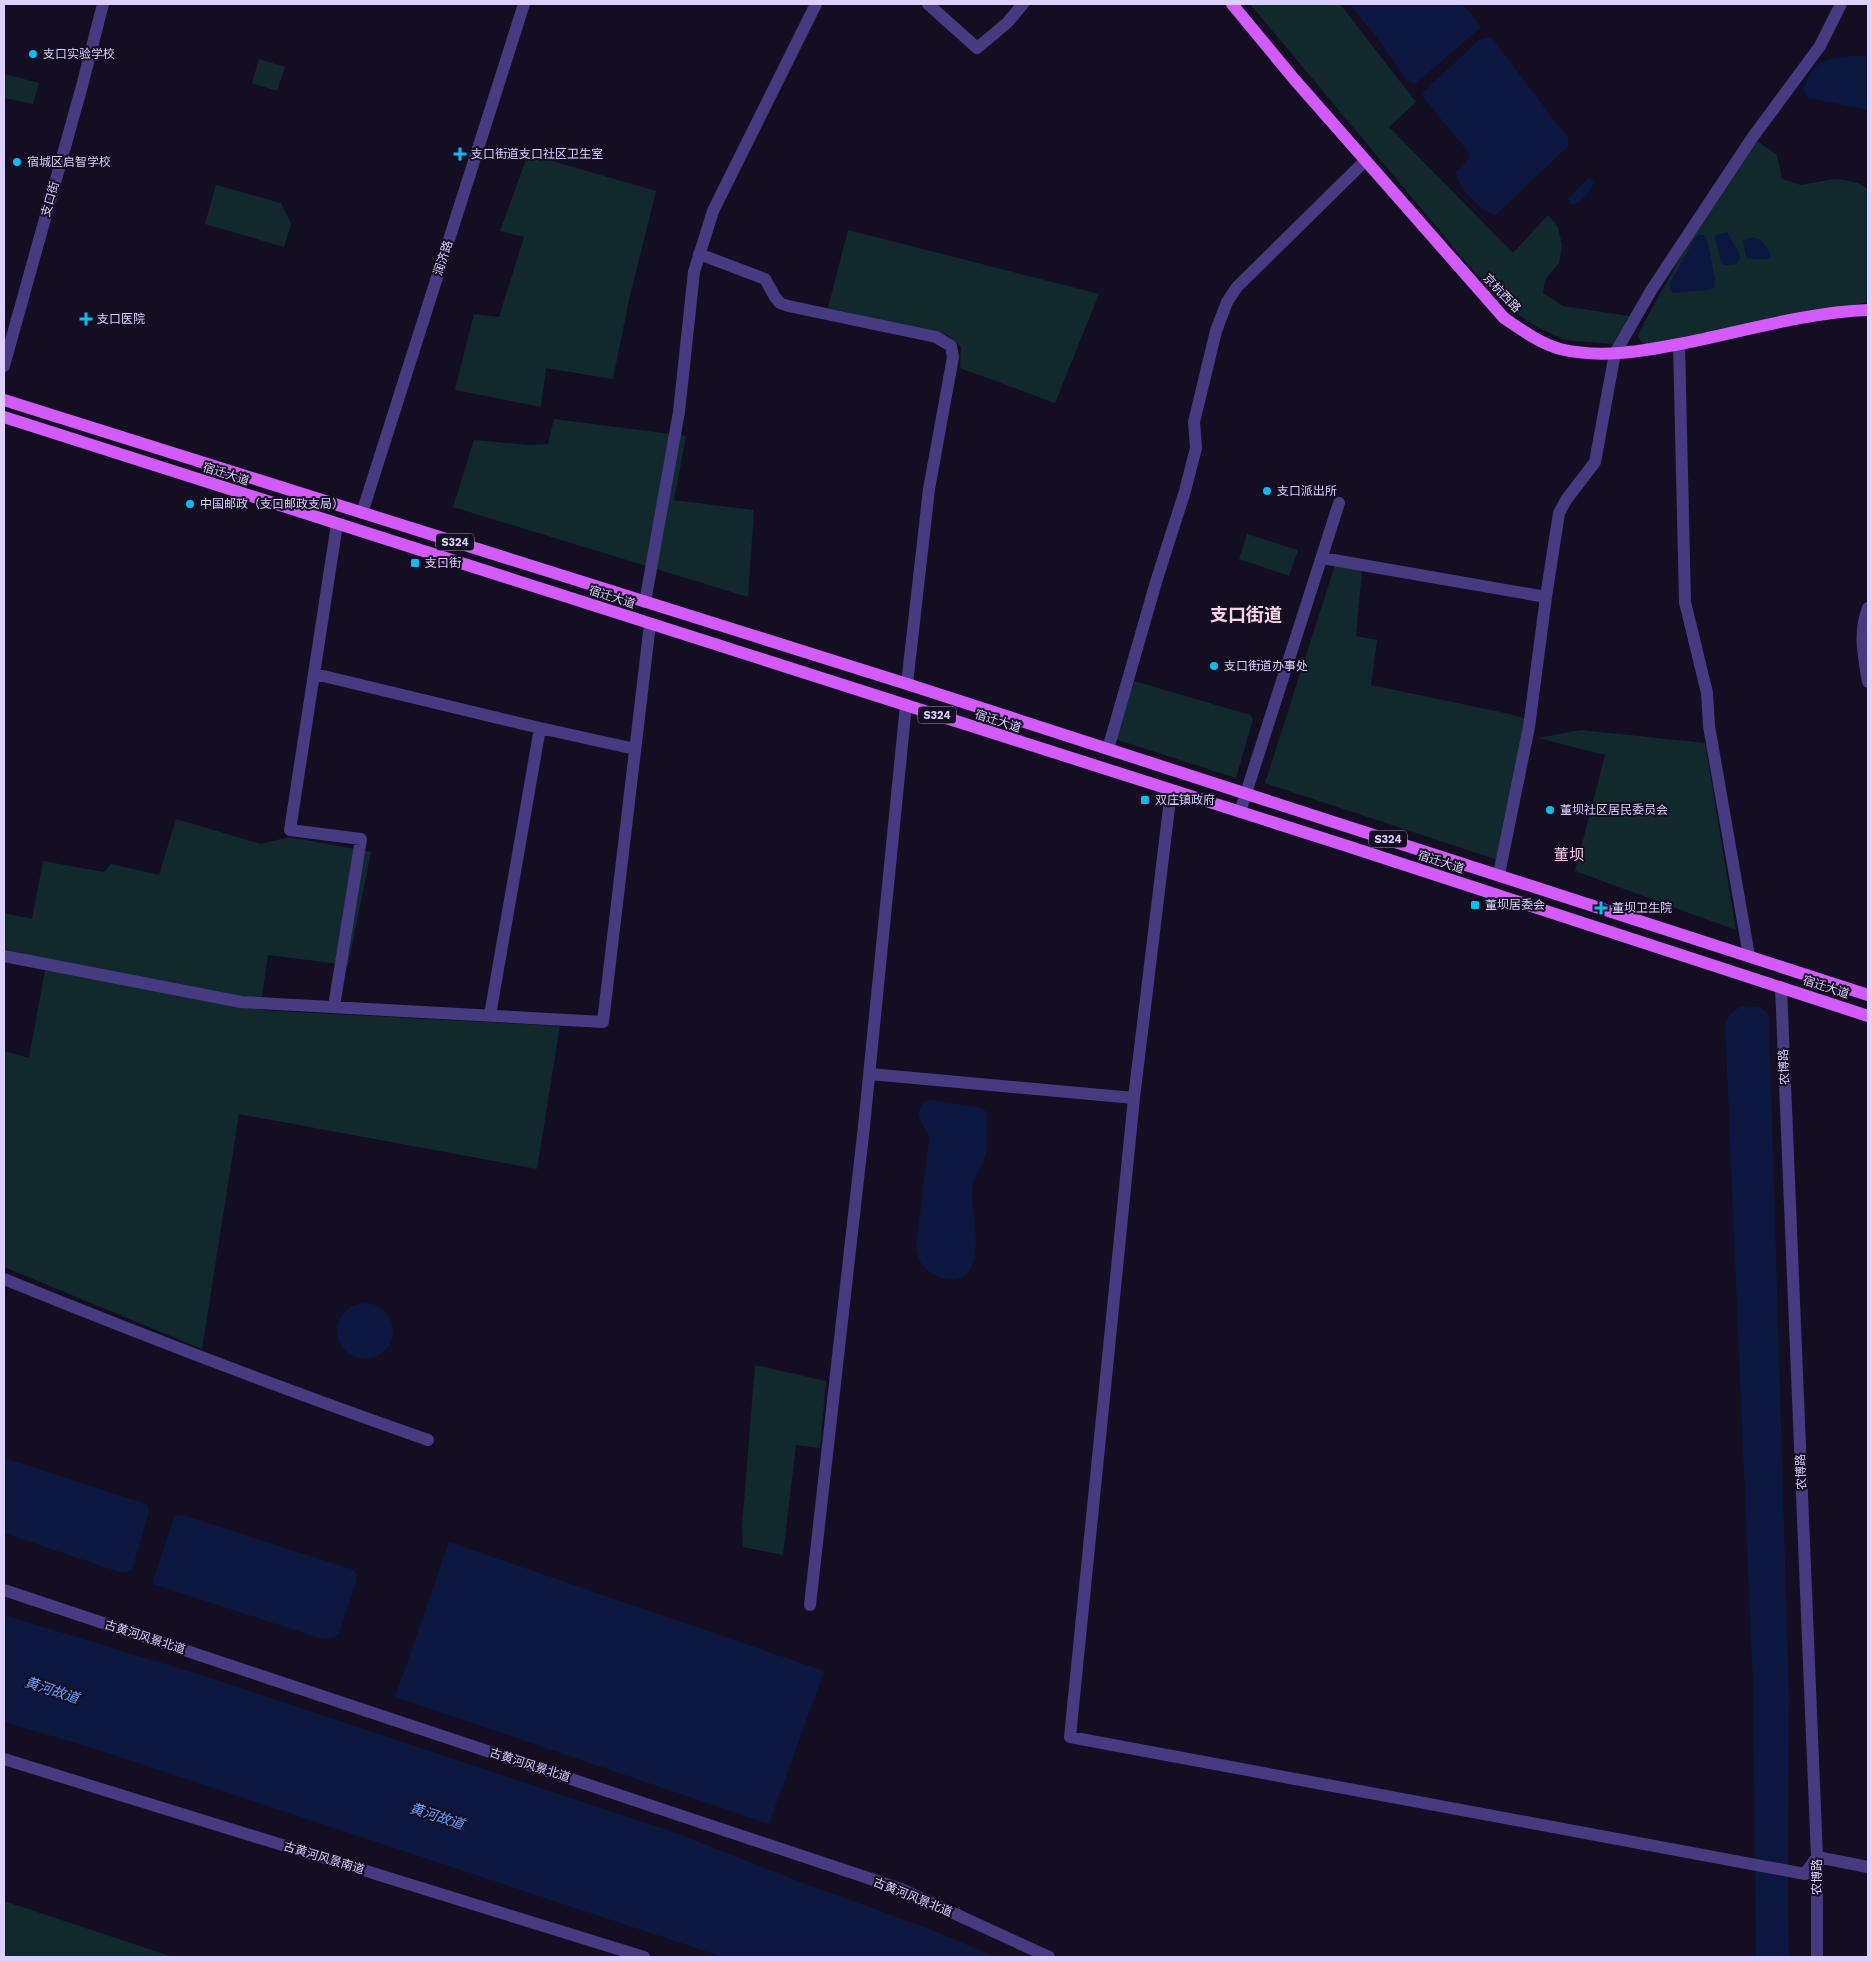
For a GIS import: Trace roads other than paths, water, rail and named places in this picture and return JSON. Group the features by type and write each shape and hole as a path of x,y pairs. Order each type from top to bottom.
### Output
{"main road":[{"name":"京杭西路","path":"1232,4 1294,79 1504,318 1538,341 1578,352 1640,352 1809,317 1847,310 1868,310"},
{"name":"宿迁大道","path":"4,400 907,684 1499,874 1868,995"},
{"name":"宿迁大道","path":"4,418 1240,812 1868,1016"}],"street":[{"name":"支口街","path":"4,366 103,4"},
{"name":"润济路","path":"362,513 524,4"},
{"path":"645,602 679,412 694,272 699,254 713,211 816,4"},
{"path":"928,4 977,48 1007,23 1023,4"},
{"path":"1499,874 1529,727 1559,514 1566,500 1595,462 1615,353 1652,289 1752,138 1820,46 1842,4"},
{"path":"1108,749 1150,600 1185,492 1196,448 1194,422 1216,331 1227,302 1237,287 1366,161"},
{"path":"699,254 765,279 775,297 788,306 936,337 951,346 953,357 929,489 907,684"},
{"path":"1679,344 1685,602 1707,693 1709,726 1749,956"},
{"path":"1240,812 1339,502"},
{"path":"334,1006 361,839 290,830 338,524"},
{"path":"1322,558 1546,597"},
{"path":"1868,608 1863,621 1862,643 1868,682"},
{"path":"4,956 240,1002 602,1022 650,624"},
{"path":"315,674 635,749"},
{"path":"810,1605 870,1074 906,705"},
{"path":"490,1016 540,728"},
{"path":"1171,791 1134,1098 1070,1737 1805,1874 1817,1857 1868,1867"},
{"name":"农博路","path":"1780,987 1817,1857 1817,1957"},
{"path":"870,1074 1134,1098"},
{"path":"4,1279 152,1339 349,1413 428,1440"},
{"name":"古黄河风景北道","path":"4,1590 902,1889 1049,1957"},
{"name":"古黄河风景南道","path":"4,1759 644,1957"}],"water":[{"path":"1349,4 1462,4 1476,20 1480,28 1415,84 1407,81 1378,39"},
{"path":"1488,37 1494,40 1568,138 1568,146 1496,215 1477,204 1460,184 1456,172 1469,157 1469,153 1423,97 1423,92 1479,40"},
{"path":"1850,56 1868,56 1868,110 1808,98 1803,89 1810,72 1815,67 1826,60"},
{"path":"1589,178 1594,183 1590,190 1585,197 1571,205 1569,198"},
{"path":"1727,232 1740,258 1736,264 1725,265 1721,263 1715,236"},
{"path":"1698,235 1704,235 1707,239 1715,278 1714,288 1710,290 1673,293 1670,283"},
{"path":"1755,237 1764,243 1771,256 1769,259 1749,259 1746,256 1743,241"},
{"path":"1741,1006 1758,1007 1767,1012 1769,1019 1789,1695 1789,1957 1756,1957 1753,1687 1725,1023 1729,1015"},
{"path":"932,1100 980,1108 985,1110 987,1114 986,1155 975,1178 972,1194 976,1237 974,1258 971,1268 966,1274 953,1280 939,1277 926,1268 920,1261 916,1248 929,1137 920,1120 919,1112 924,1101"},
{"path":"365,1303 376,1305 385,1311 391,1320 393,1331 391,1342 385,1351 376,1357 365,1359 354,1357 345,1351 339,1342 337,1331 339,1320 345,1311 354,1305"},
{"path":"4,1458 147,1504 149,1509 148,1515 132,1570 123,1573 116,1571 4,1533"},
{"path":"177,1515 186,1516 354,1570 357,1575 356,1582 339,1633 333,1638 322,1639 153,1584 174,1517"},
{"path":"449,1542 824,1671 769,1824 395,1697"},
{"name":"黄河故道","path":"4,1615 208,1677 668,1830 806,1884 927,1928 996,1957 723,1957 96,1749 4,1722"}],"place":[{"name":"支口实验学校","path":"33,54"},
{"name":"支口街道支口社区卫生室","path":"460,154"},
{"name":"宿城区启智学校","path":"17,162"},
{"name":"支口医院","path":"86,319"},
{"name":"支口派出所","path":"1267,491"},
{"name":"中国邮政（支口邮政支局）","path":"190,504"},
{"name":"支口街","path":"415,563"},
{"name":"支口街道办事处","path":"1214,666"},
{"name":"双庄镇政府","path":"1145,800"},
{"name":"董坝社区居民委员会","path":"1550,810"},
{"name":"董坝居委会","path":"1475,905"},
{"name":"董坝卫生院","path":"1601,908"}],"district":[{"name":"支口街道","path":"1246,614"},
{"name":"董坝","path":"1569,855"}]}
